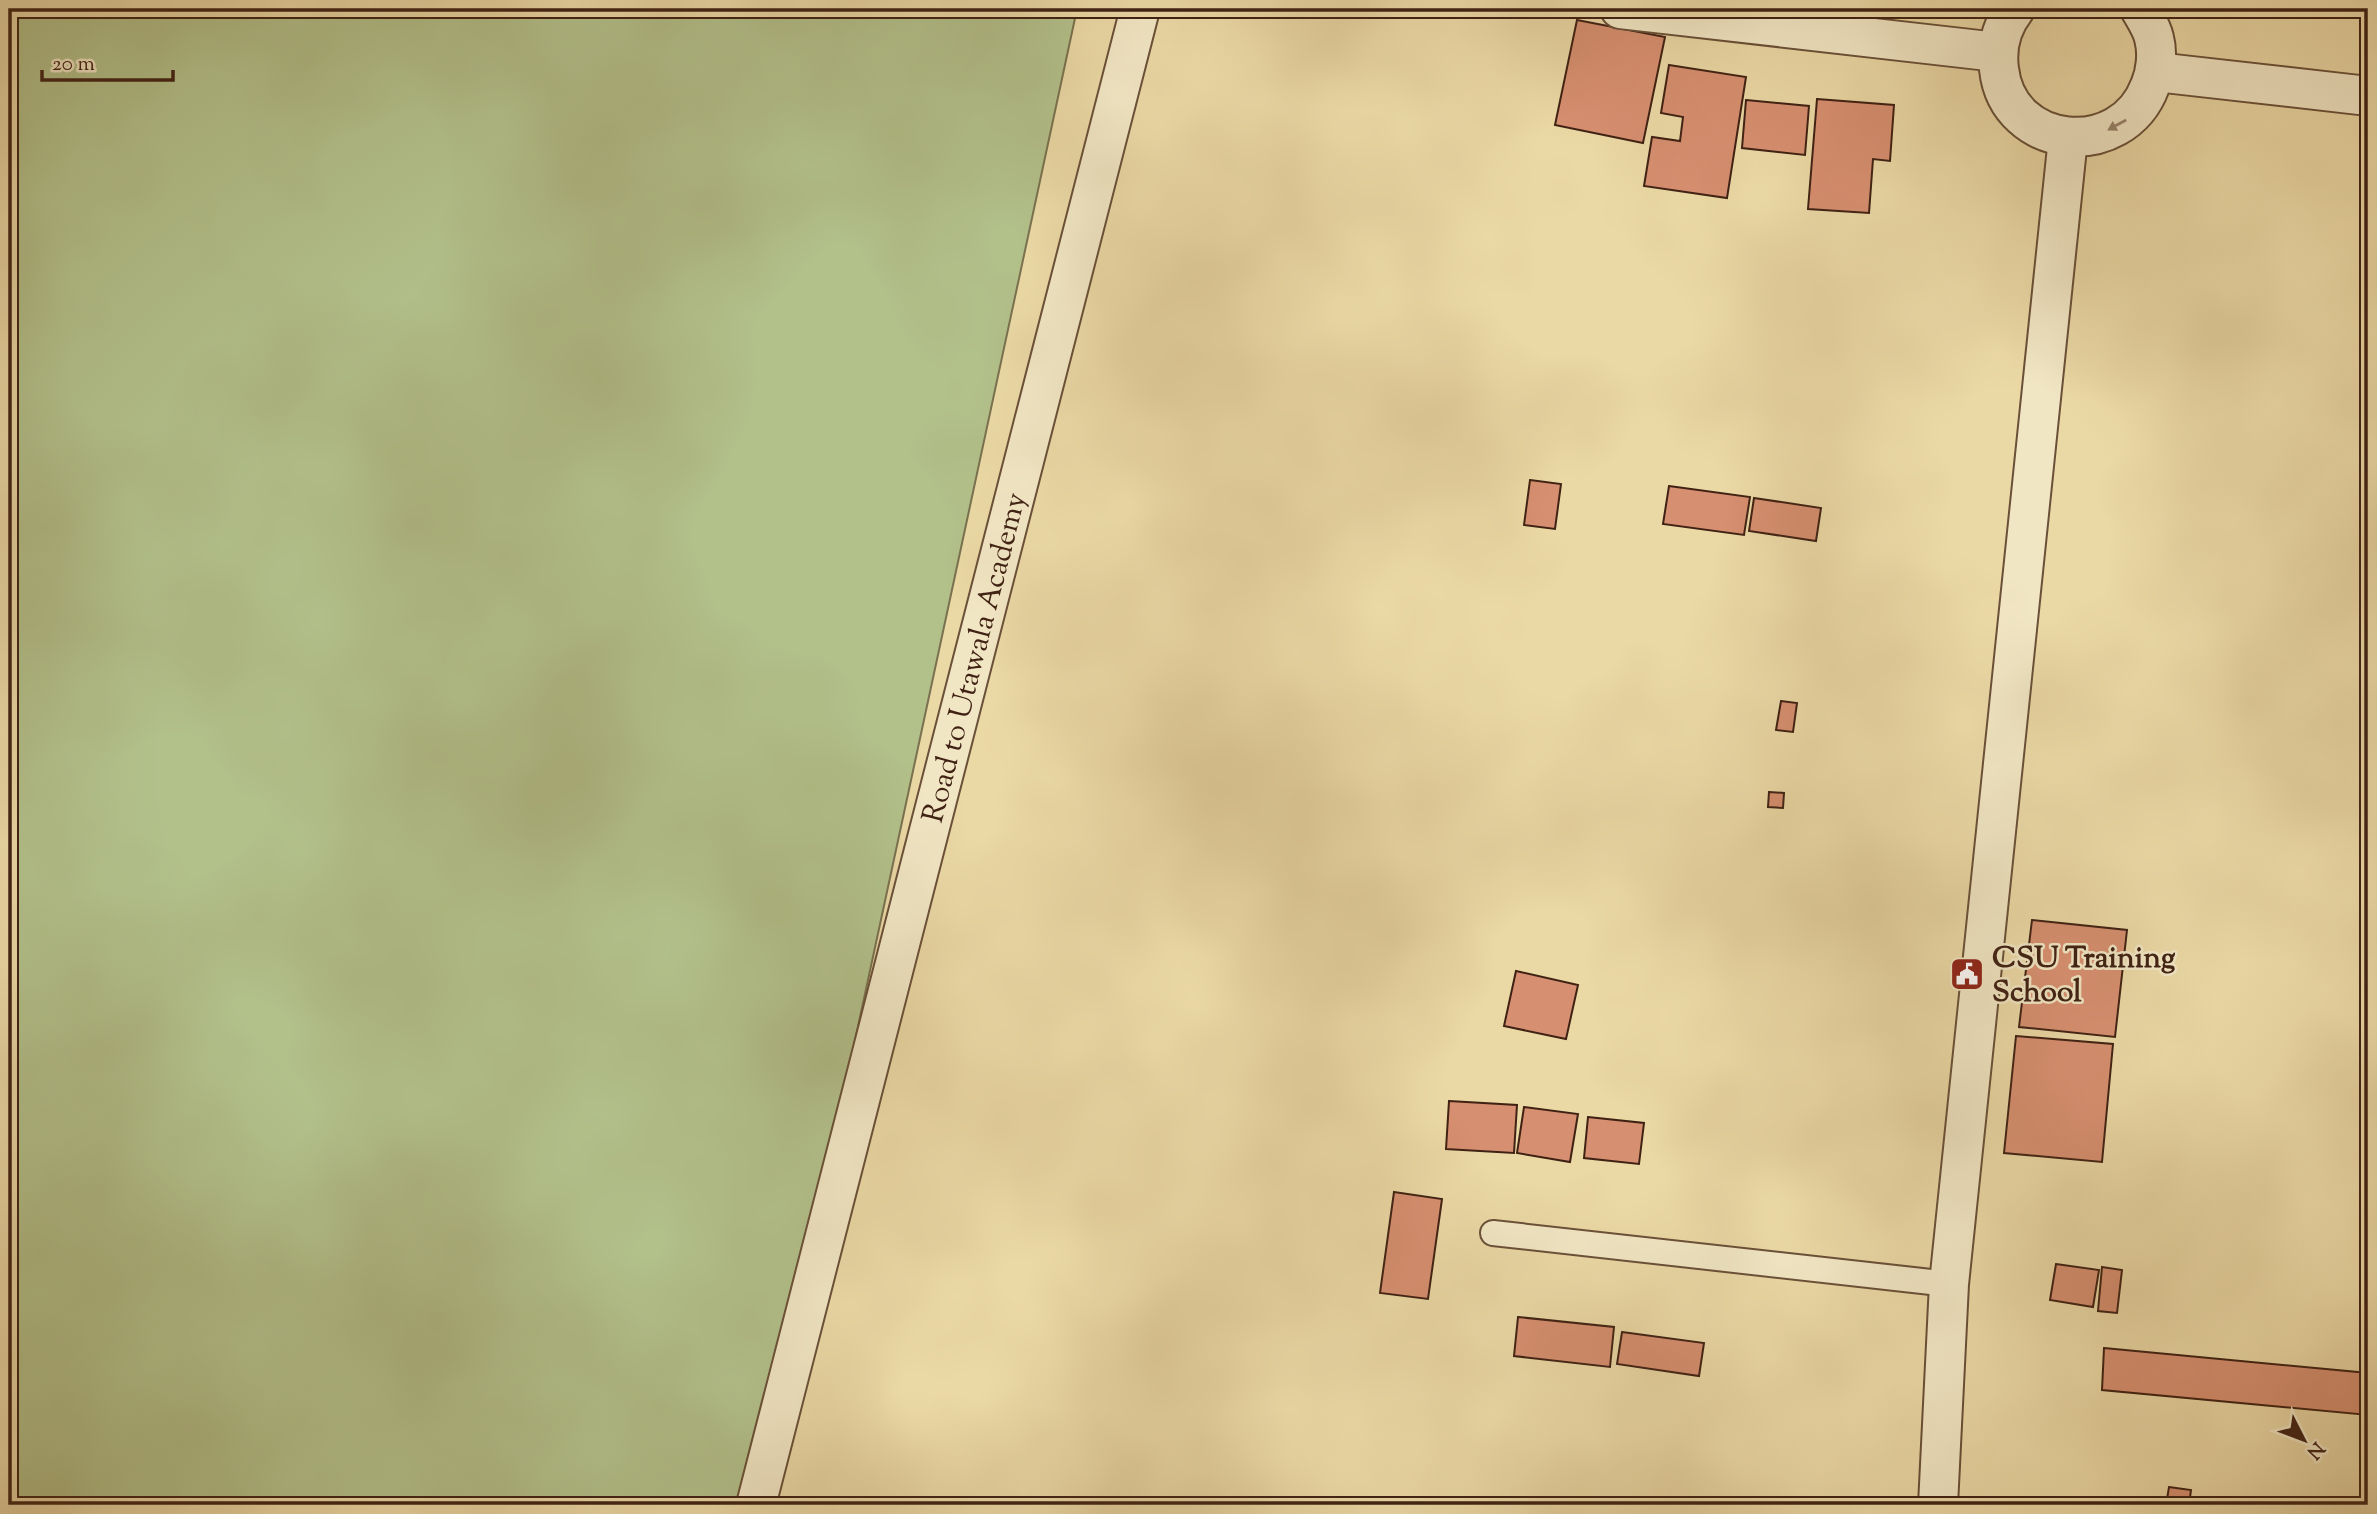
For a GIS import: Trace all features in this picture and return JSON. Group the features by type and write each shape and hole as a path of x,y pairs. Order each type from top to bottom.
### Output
{"street":[{"name":"Road to Utawala Academy","path":"756,1505 1140,9"},
{"path":"1620,9 1997,52"},
{"path":"2015,9 2005,22 1997,52 2000,83 2015,110 2039,129 2068,138 2098,135 2125,122 2145,100 2155,72 2154,38 2140,9"},
{"path":"2155,72 2368,96"},
{"path":"1938,1505 1949,1284 2068,138"}],"lane":[{"path":"1493,1233 1949,1284"}],"green space":[{"path":"9,9 1077,9 755,1505 9,1505"}],"building":[{"path":"1577,20 1665,37 1643,143 1555,125"},
{"path":"1669,65 1746,77 1727,198 1644,186 1652,137 1680,141 1683,117 1661,113"},
{"path":"1817,99 1894,105 1890,161 1873,159 1869,213 1808,209"},
{"path":"1746,100 1809,106 1805,155 1742,148"},
{"path":"1530,480 1561,484 1555,529 1524,525"},
{"path":"1669,486 1750,497 1744,535 1663,524"},
{"path":"1754,498 1821,508 1816,541 1749,531"},
{"path":"1781,701 1797,703 1793,732 1776,730"},
{"path":"1769,792 1784,793 1783,808 1768,807"},
{"path":"2032,920 2127,930 2115,1037 2019,1027"},
{"path":"1516,971 1578,985 1566,1039 1504,1026"},
{"path":"2016,1036 2113,1044 2102,1162 2004,1153"},
{"path":"1449,1101 1517,1105 1514,1153 1446,1149"},
{"path":"1524,1107 1578,1114 1570,1162 1517,1153"},
{"path":"1588,1117 1644,1123 1639,1164 1584,1158"},
{"path":"1394,1192 1442,1199 1428,1299 1380,1293"},
{"path":"2056,1264 2099,1270 2093,1307 2050,1300"},
{"path":"2102,1267 2122,1270 2117,1313 2098,1311"},
{"path":"1518,1317 1614,1327 1610,1367 1514,1356"},
{"path":"1622,1332 1704,1343 1699,1376 1617,1364"},
{"path":"2104,1348 2368,1373 2368,1415 2102,1390"},
{"path":"2169,1487 2191,1490 2189,1505 2166,1505"}],"place":[{"name":"CSU Training School","path":"1967,974"}]}
